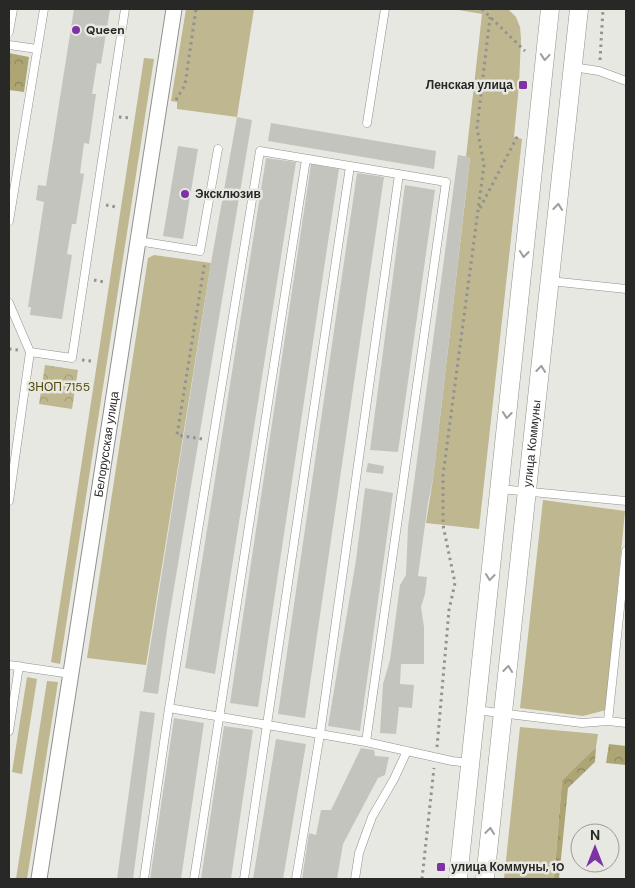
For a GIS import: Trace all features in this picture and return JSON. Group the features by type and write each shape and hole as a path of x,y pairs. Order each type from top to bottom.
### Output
{"street":[{"name":"Белорусская улица","path":"39,879 174,9"},
{"path":"458,879 550,9"},
{"name":"улица Коммуны","path":"485,879 579,9"}],"lane":[{"path":"9,32 13,9"},
{"path":"9,221 44,9"},
{"path":"30,352 72,358 125,9"},
{"path":"367,123 385,9"},
{"path":"9,45 37,49"},
{"path":"573,67 599,71 626,81"},
{"path":"138,241 200,252 218,149"},
{"path":"144,879 169,708 260,151 446,182 366,742"},
{"path":"194,879 306,159"},
{"path":"244,879 350,166"},
{"path":"296,879 320,734 400,174"},
{"path":"550,281 626,290"},
{"path":"9,304 30,352 9,501"},
{"path":"500,489 626,501"},
{"path":"608,721 626,551"},
{"path":"9,665 71,674"},
{"path":"9,731 19,666"},
{"path":"169,708 366,742 435,758 470,763"},
{"path":"476,710 582,723 608,721 626,723"},
{"path":"355,879 359,853 372,817 394,779 407,751"}],"path":[{"path":"174,104 185,84 196,9"},
{"path":"482,9 525,51"},
{"path":"599,71 603,9"},
{"path":"439,732 449,610 454,583 443,525 443,475 484,165 477,128 490,17"},
{"path":"479,211 518,135"},
{"path":"200,252 205,264 177,435 213,441"},
{"path":"422,879 435,758"}],"green space":[{"path":"186,9 254,9 237,117 177,109 177,102 171,101"},
{"path":"453,9 508,9 516,17 520,27 521,39 514,137 522,139 479,529 426,523 433,479 470,158 466,157 482,14"},
{"path":"9,53 29,57 24,92 9,90"},
{"path":"144,58 154,59 60,664 51,662"},
{"path":"154,255 211,263 146,665 87,658 148,258"},
{"name":"ЗНОП 7155","path":"45,365 78,370 72,409 39,404"},
{"path":"543,500 625,511 606,710 583,716 520,708"},
{"path":"27,677 37,679 22,774 12,772"},
{"path":"47,681 58,682 27,879 16,879"},
{"path":"520,727 598,734 596,747 562,780 554,879 504,879"},
{"path":"609,744 626,746 626,765 606,763"},
{"path":"596,747 595,762 568,788 559,879 554,879 562,780"}],"building":[{"path":"74,9 110,9 101,64 97,63 92,94 96,94 89,144 84,143 80,173 84,174 76,224 72,224 67,254 72,255 62,319 30,315 31,307 28,307 44,202 36,200 38,185 46,186"},
{"path":"237,117 252,120 158,694 143,692 211,263"},
{"path":"271,123 436,151 434,169 268,141"},
{"path":"178,146 198,149 183,239 163,236"},
{"path":"458,155 470,157 433,479 418,576 427,577 421,607 424,627 424,664 401,664 400,684 414,685 412,708 399,707 396,734 380,733 383,684 390,660 400,585 406,575 408,527"},
{"path":"266,158 296,162 215,674 185,668"},
{"path":"311,164 339,169 258,707 230,703"},
{"path":"357,173 384,177 305,718 278,714"},
{"path":"405,185 435,190 398,452 370,450"},
{"path":"368,463 384,466 383,474 366,472"},
{"path":"365,488 393,493 360,731 328,726 356,560"},
{"path":"140,711 155,713 133,879 117,879"},
{"path":"174,718 204,723 181,879 150,879"},
{"path":"224,726 253,730 231,879 201,879"},
{"path":"276,739 306,744 283,879 253,879"},
{"path":"361,748 374,750 375,756 389,757 385,775 378,778 343,844 337,879 302,879 309,833 316,835 321,810 331,810"}],"place":[{"name":"Queen","path":"76,30"},
{"name":"Ленская улица","path":"523,85"},
{"name":"Эксклюзив","path":"185,194"},
{"name":"улица Коммуны, 10","path":"441,867"}]}
